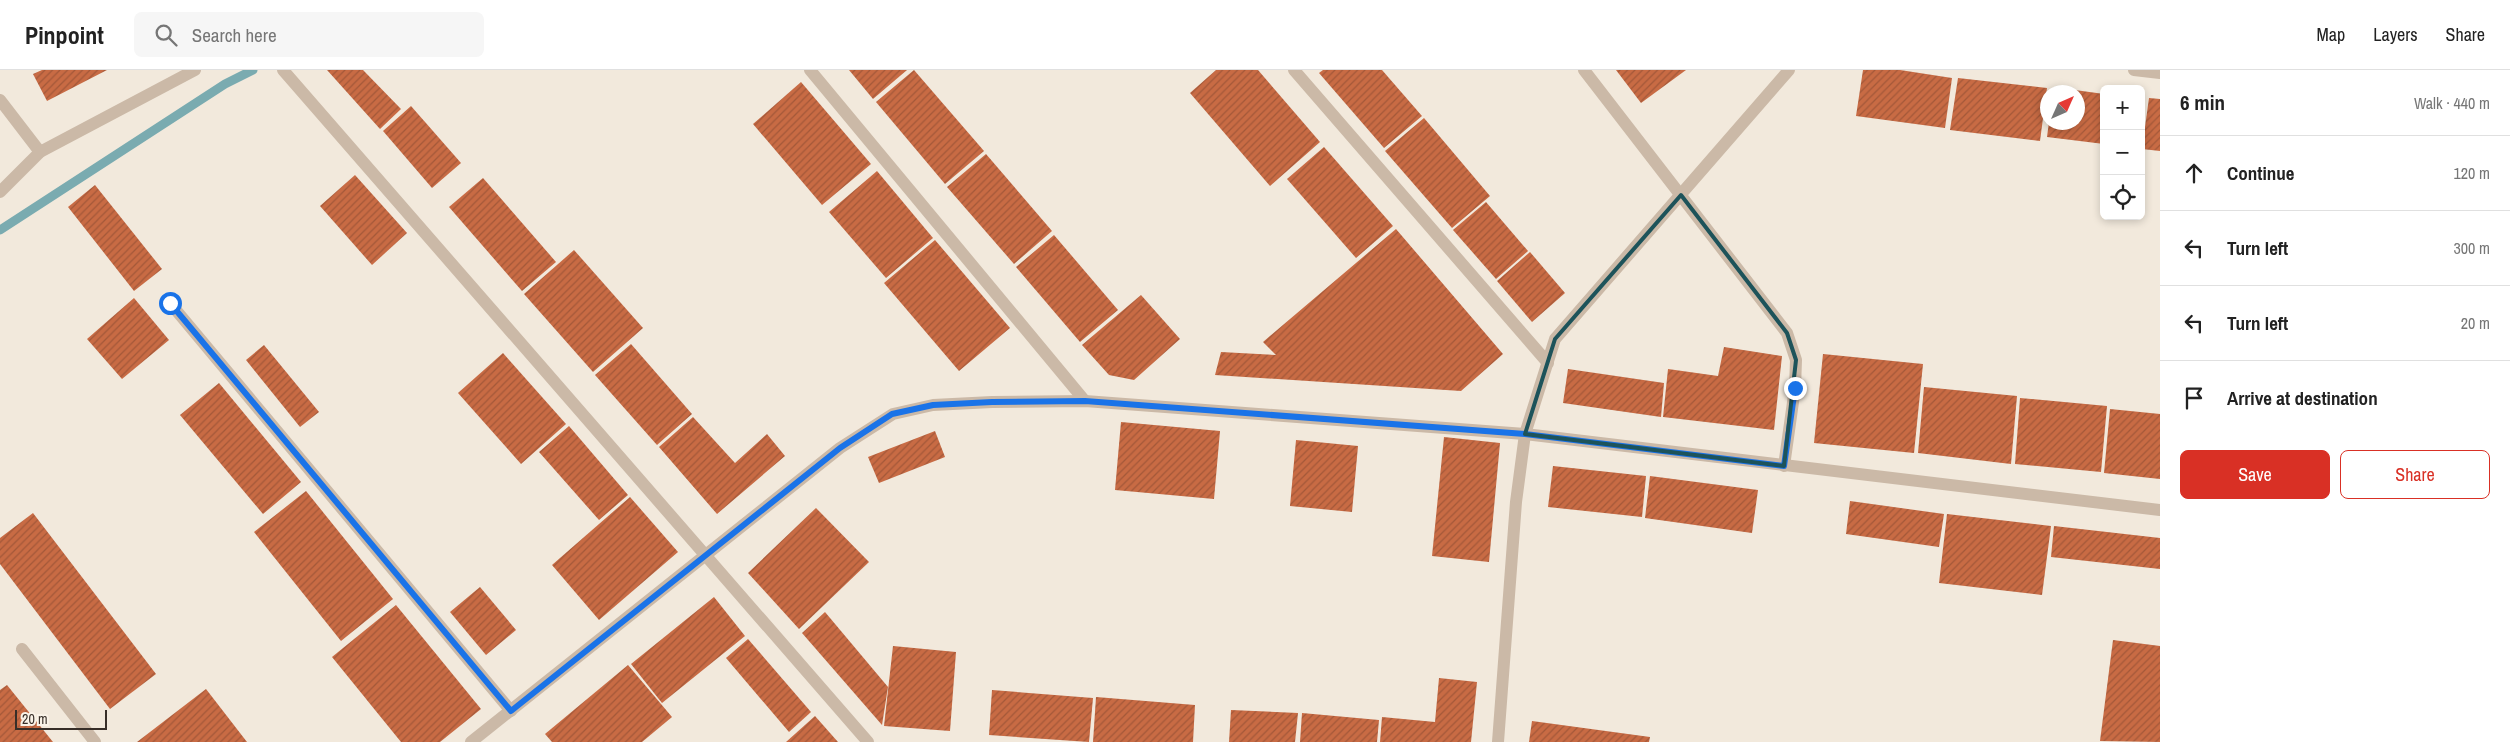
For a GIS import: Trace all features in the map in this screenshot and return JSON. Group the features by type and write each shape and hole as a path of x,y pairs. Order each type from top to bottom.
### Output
{"street":[{"path":"0,192 40,152 195,70"},
{"path":"810,70 1085,401"},
{"path":"1294,70 1548,363"},
{"path":"1584,70 1787,333 1796,360 1795,388 1784,466"},
{"path":"1498,742 1516,502 1525,434 1555,339 1789,70"},
{"path":"2134,70 2160,73"},
{"path":"287,74 868,742"},
{"path":"0,100 40,152"},
{"path":"170,303 511,711"},
{"path":"472,742 840,448 892,414 943,405 992,402 1085,401 1525,434 2160,510"},
{"path":"22,649 95,742"}],"highlighted area":[{"path":"1681,195 1787,333 1796,360 1784,466 1525,434 1555,339"}],"building":[{"path":"42,70 107,70 47,101 33,74"},
{"path":"327,70 363,70 401,109 380,129"},
{"path":"849,70 907,70 873,99"},
{"path":"914,70 984,151 945,184 876,102"},
{"path":"1216,70 1258,70 1320,142 1270,186 1190,93"},
{"path":"1323,70 1382,70 1422,116 1384,148 1319,73"},
{"path":"1616,70 1686,70 1641,103"},
{"path":"1863,70 1900,70 1952,78 1945,128 1856,116"},
{"path":"1958,78 2040,87 2040,141 1950,130"},
{"path":"801,82 871,164 822,205 753,124"},
{"path":"2085,91 2100,93 2100,144 2047,137 2048,130 2085,130"},
{"path":"2149,98 2160,99 2160,151 2145,149 2145,127"},
{"path":"411,106 461,163 432,188 383,131"},
{"path":"1424,118 1490,196 1452,228 1385,151"},
{"path":"1324,147 1393,226 1356,258 1287,179"},
{"path":"986,154 1052,231 1014,264 947,187"},
{"path":"877,171 933,238 886,278 829,212"},
{"path":"355,175 407,233 372,265 320,206"},
{"path":"483,178 556,262 522,291 449,207"},
{"path":"95,185 162,269 134,291 68,207"},
{"path":"1486,202 1528,251 1496,279 1453,230"},
{"path":"1396,229 1503,354 1461,391 1215,375 1221,352 1276,355 1263,342"},
{"path":"1054,235 1118,310 1080,342 1016,267"},
{"path":"935,240 1010,328 959,371 884,283"},
{"path":"574,250 643,328 593,372 524,294"},
{"path":"1530,252 1565,293 1532,322 1497,281"},
{"path":"1141,295 1180,339 1134,380 1109,375 1082,345"},
{"path":"134,298 169,340 122,379 87,339"},
{"path":"631,344 692,414 657,445 595,375"},
{"path":"264,345 319,412 300,427 246,360"},
{"path":"1724,347 1782,356 1774,430 1663,417 1668,369 1718,376"},
{"path":"503,353 566,424 521,464 458,393"},
{"path":"1823,354 1923,364 1914,453 1814,443"},
{"path":"1568,369 1664,383 1661,417 1563,403"},
{"path":"219,383 301,482 263,514 180,415"},
{"path":"1924,387 2017,396 2011,464 1918,453"},
{"path":"2020,398 2107,406 2101,472 2015,464"},
{"path":"2110,409 2160,414 2160,479 2104,473"},
{"path":"693,417 735,463 767,434 785,456 717,514 659,447"},
{"path":"1121,422 1220,431 1214,499 1115,490"},
{"path":"569,426 628,495 599,520 539,452"},
{"path":"935,431 945,457 879,483 868,457"},
{"path":"1444,437 1500,443 1489,562 1432,556"},
{"path":"1296,440 1358,446 1352,512 1290,506"},
{"path":"1553,466 1646,476 1642,517 1548,507"},
{"path":"1650,476 1758,490 1752,533 1645,518"},
{"path":"306,491 393,599 341,641 254,532"},
{"path":"630,497 678,552 599,620 552,565"},
{"path":"1850,501 1944,514 1939,547 1846,534"},
{"path":"816,508 869,562 799,629 748,573"},
{"path":"33,513 156,674 110,709 0,564 0,538"},
{"path":"1947,514 2051,526 2042,595 1939,583"},
{"path":"2054,526 2160,538 2160,569 2051,557"},
{"path":"480,587 516,630 486,655 450,612"},
{"path":"714,597 745,636 662,703 631,664"},
{"path":"396,605 481,709 440,742 401,742 332,657"},
{"path":"825,612 888,687 882,725 802,633"},
{"path":"748,639 811,712 789,732 726,658"},
{"path":"2113,640 2160,646 2160,742 2100,741"},
{"path":"893,646 956,652 950,731 884,726"},
{"path":"628,665 672,717 642,742 552,742 545,734"},
{"path":"1439,678 1477,682 1471,742 1380,742 1382,717 1435,722"},
{"path":"7,685 53,742 0,742 0,690"},
{"path":"206,689 247,742 137,742"},
{"path":"992,690 1093,698 1089,742 989,735"},
{"path":"1096,697 1195,705 1193,742 1093,742"},
{"path":"1231,710 1298,713 1295,742 1229,742"},
{"path":"1302,713 1379,720 1377,742 1300,742"},
{"path":"815,716 838,742 786,742"},
{"path":"1532,721 1650,737 1649,742 1529,742"}],"waterway":[{"path":"0,230 225,84 253,70"}],"route":[{"path":"170,303 511,711 840,448 892,414 933,405 1085,401 1525,434 1784,466 1795,388"}]}
